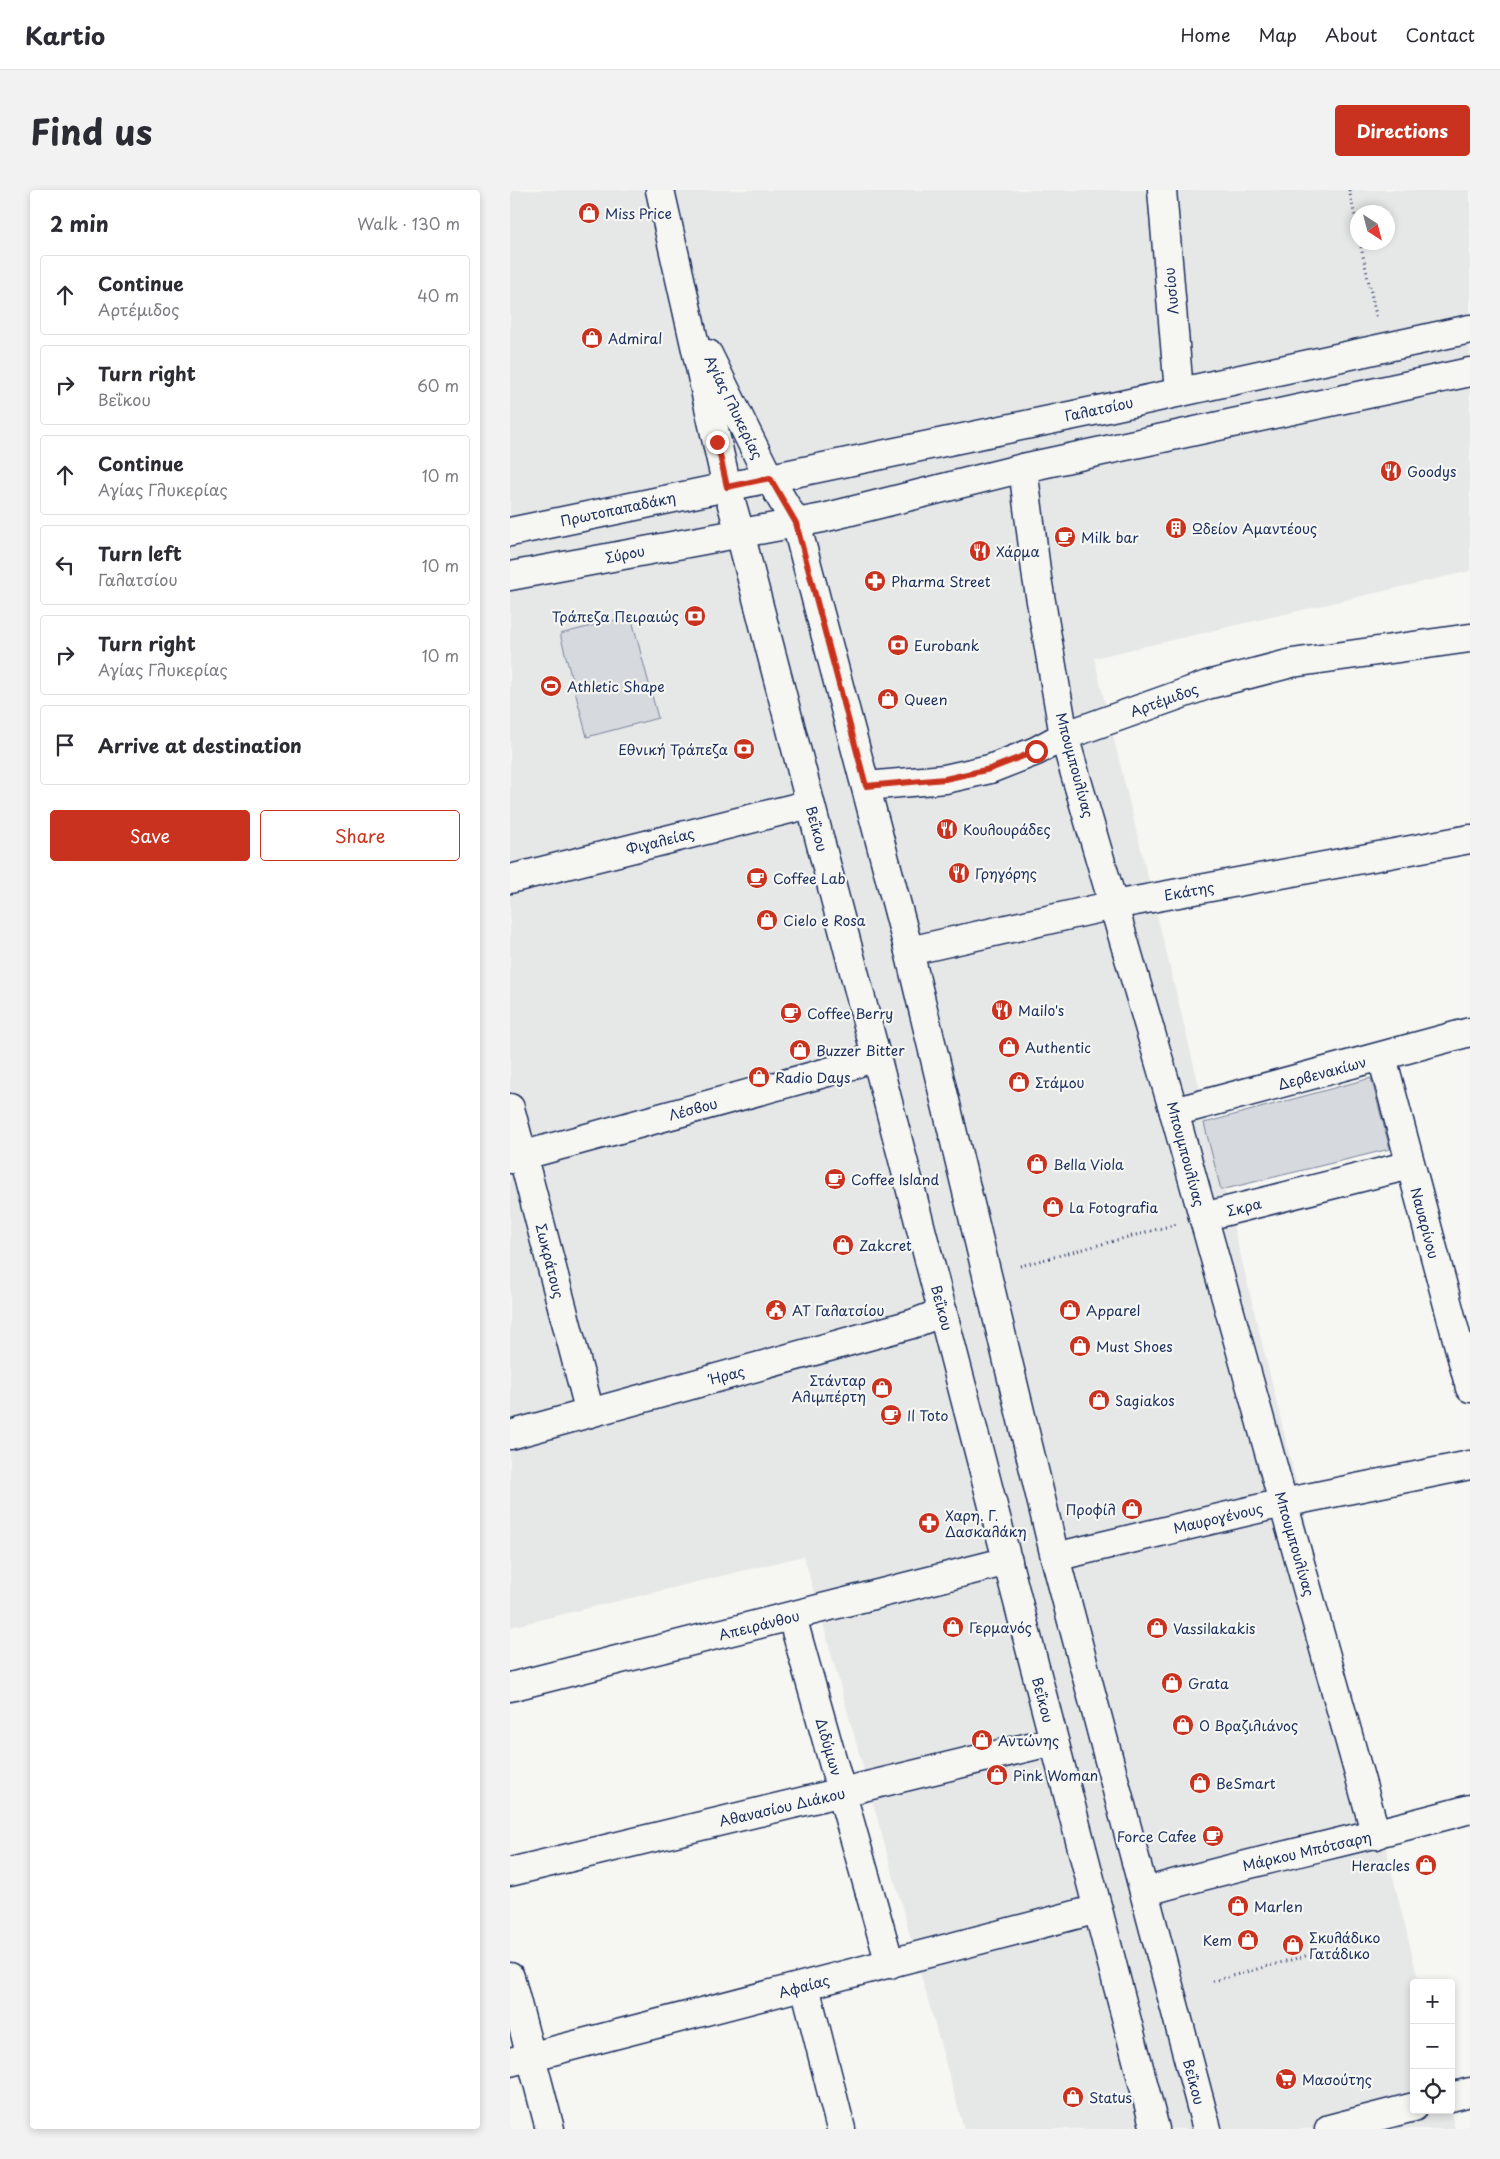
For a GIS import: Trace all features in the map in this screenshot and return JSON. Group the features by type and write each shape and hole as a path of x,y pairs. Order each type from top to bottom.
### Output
{"street":[{"name":"Αγίας Γλυκερίας","path":"660,190 690,316 727,487"},
{"name":"Λυσίου","path":"1162,190 1179,392"},
{"name":"Αγίας Γλυκερίας","path":"690,316 770,478 796,523"},
{"name":"Γαλατσίου","path":"727,487 1470,329"},
{"path":"740,533 832,516 1023,468 1470,372"},
{"name":"Μπουμπουλίνας","path":"1023,468 1037,578 1064,736 1174,1112 1376,1835"},
{"name":"Πρωτοπαπαδάκη","path":"510,532 727,487"},
{"name":"Βεΐκου","path":"727,487 1155,2129"},
{"name":"Βεΐκου","path":"796,523 909,951 1055,1557 1207,2129"},
{"name":"Σύρου","path":"510,576 740,533"},
{"name":"Αρτέμιδος","path":"866,786 945,779 990,769 1036,751 1064,736 1207,685 1292,663 1452,639 1470,638"},
{"name":"Φιγαλείας","path":"510,879 810,804"},
{"name":"Εκάτης","path":"909,951 1114,904 1470,839"},
{"name":"Δερβενακίων","path":"1174,1112 1470,1032"},
{"name":"Λέσβου","path":"516,1158 846,1067 876,1056"},
{"name":"Ναυαρίνου","path":"1382,1057 1470,1388"},
{"name":"Σωκράτους","path":"510,1108 516,1158 590,1413"},
{"name":"Σκρα","path":"1203,1217 1410,1165"},
{"name":"Ήρας","path":"510,1435 912,1324 943,1312"},
{"name":"Μαυρογένους","path":"1055,1557 1283,1503 1470,1465"},
{"name":"Απειράνθου","path":"510,1687 1008,1561"},
{"name":"Διδύμων","path":"792,1617 890,1964"},
{"name":"Αθανασίου Διάκου","path":"510,1872 1054,1741"},
{"name":"Μάρκου Μπότσαρη","path":"1144,1892 1186,1880 1376,1835 1470,1809"},
{"name":"Αφαίας","path":"520,2059 1098,1909"},
{"path":"510,1978 520,2059 550,2129"},
{"path":"805,1986 841,2129"},
{"path":"1455,2096 1470,2092"},
{"path":"1329,2129 1410,2108"}],"path":[{"path":"1349,190 1352,205"},
{"path":"1362,250 1377,322"},
{"path":"1020,1266 1203,1217"},
{"path":"1213,1981 1316,1953"}],"shaded area":[{"path":"510,190 1470,190 1470,571 1094,658 1418,1979 1410,1979 1410,2114 1451,2114 1455,2129 964,2129 804,1556 510,1627"},
{"path":"631,616 658,718 587,737 560,634"},
{"path":"1371,1078 1390,1149 1221,1190 1204,1123"}],"place":[{"name":"Miss Price","path":"589,213"},
{"name":"Admiral","path":"592,338"},
{"name":"Goodys","path":"1391,471"},
{"name":"Ωδείον Αμαντέους","path":"1176,528"},
{"name":"Milk bar","path":"1065,537"},
{"name":"Χάρμα","path":"980,551"},
{"name":"Pharma Street","path":"875,581"},
{"name":"Τράπεζα Πειραιώς","path":"695,616"},
{"name":"Eurobank","path":"898,645"},
{"name":"Athletic Shape","path":"551,686"},
{"name":"Queen","path":"888,699"},
{"name":"Εθνική Τράπεζα","path":"744,749"},
{"name":"Κουλουράδες","path":"947,829"},
{"name":"Γρηγόρης","path":"959,873"},
{"name":"Coffee Lab","path":"757,878"},
{"name":"Cielo e Rosa","path":"767,920"},
{"name":"Mailo's","path":"1002,1010"},
{"name":"Coffee Berry","path":"791,1013"},
{"name":"Authentic","path":"1009,1047"},
{"name":"Buzzer Bitter","path":"800,1050"},
{"name":"Radio Days","path":"759,1077"},
{"name":"Στάμου","path":"1019,1082"},
{"name":"Bella Viola","path":"1037,1164"},
{"name":"Coffee Island","path":"835,1179"},
{"name":"La Fotografia","path":"1053,1207"},
{"name":"Zakcret","path":"843,1245"},
{"name":"ΑΤ Γαλατσίου","path":"776,1310"},
{"name":"Apparel","path":"1070,1310"},
{"name":"Must Shoes","path":"1080,1346"},
{"name":"Στάνταρ Αλιμπέρτη","path":"882,1388"},
{"name":"Sagiakos","path":"1099,1400"},
{"name":"Il Toto","path":"891,1415"},
{"name":"Προφίλ","path":"1132,1509"},
{"name":"Χαρη. Γ. Δασκαλάκη","path":"929,1523"},
{"name":"Γερμανός","path":"953,1627"},
{"name":"Vassilakakis","path":"1157,1628"},
{"name":"Grata","path":"1172,1683"},
{"name":"Ο Βραζιλιάνος","path":"1183,1725"},
{"name":"Αντώνης","path":"982,1740"},
{"name":"Pink Woman","path":"997,1775"},
{"name":"BeSmart","path":"1200,1783"},
{"name":"Force Cafee","path":"1213,1836"},
{"name":"Heracles","path":"1426,1865"},
{"name":"Marlen","path":"1238,1906"},
{"name":"Kem","path":"1248,1940"},
{"name":"Σκυλάδικο Γατάδικο","path":"1293,1945"},
{"name":"Μασούτης","path":"1286,2079"},
{"name":"Status","path":"1073,2097"}],"route":[{"path":"717,442 727,487 770,478 796,523 866,786 945,779 990,769 1036,751"}]}
